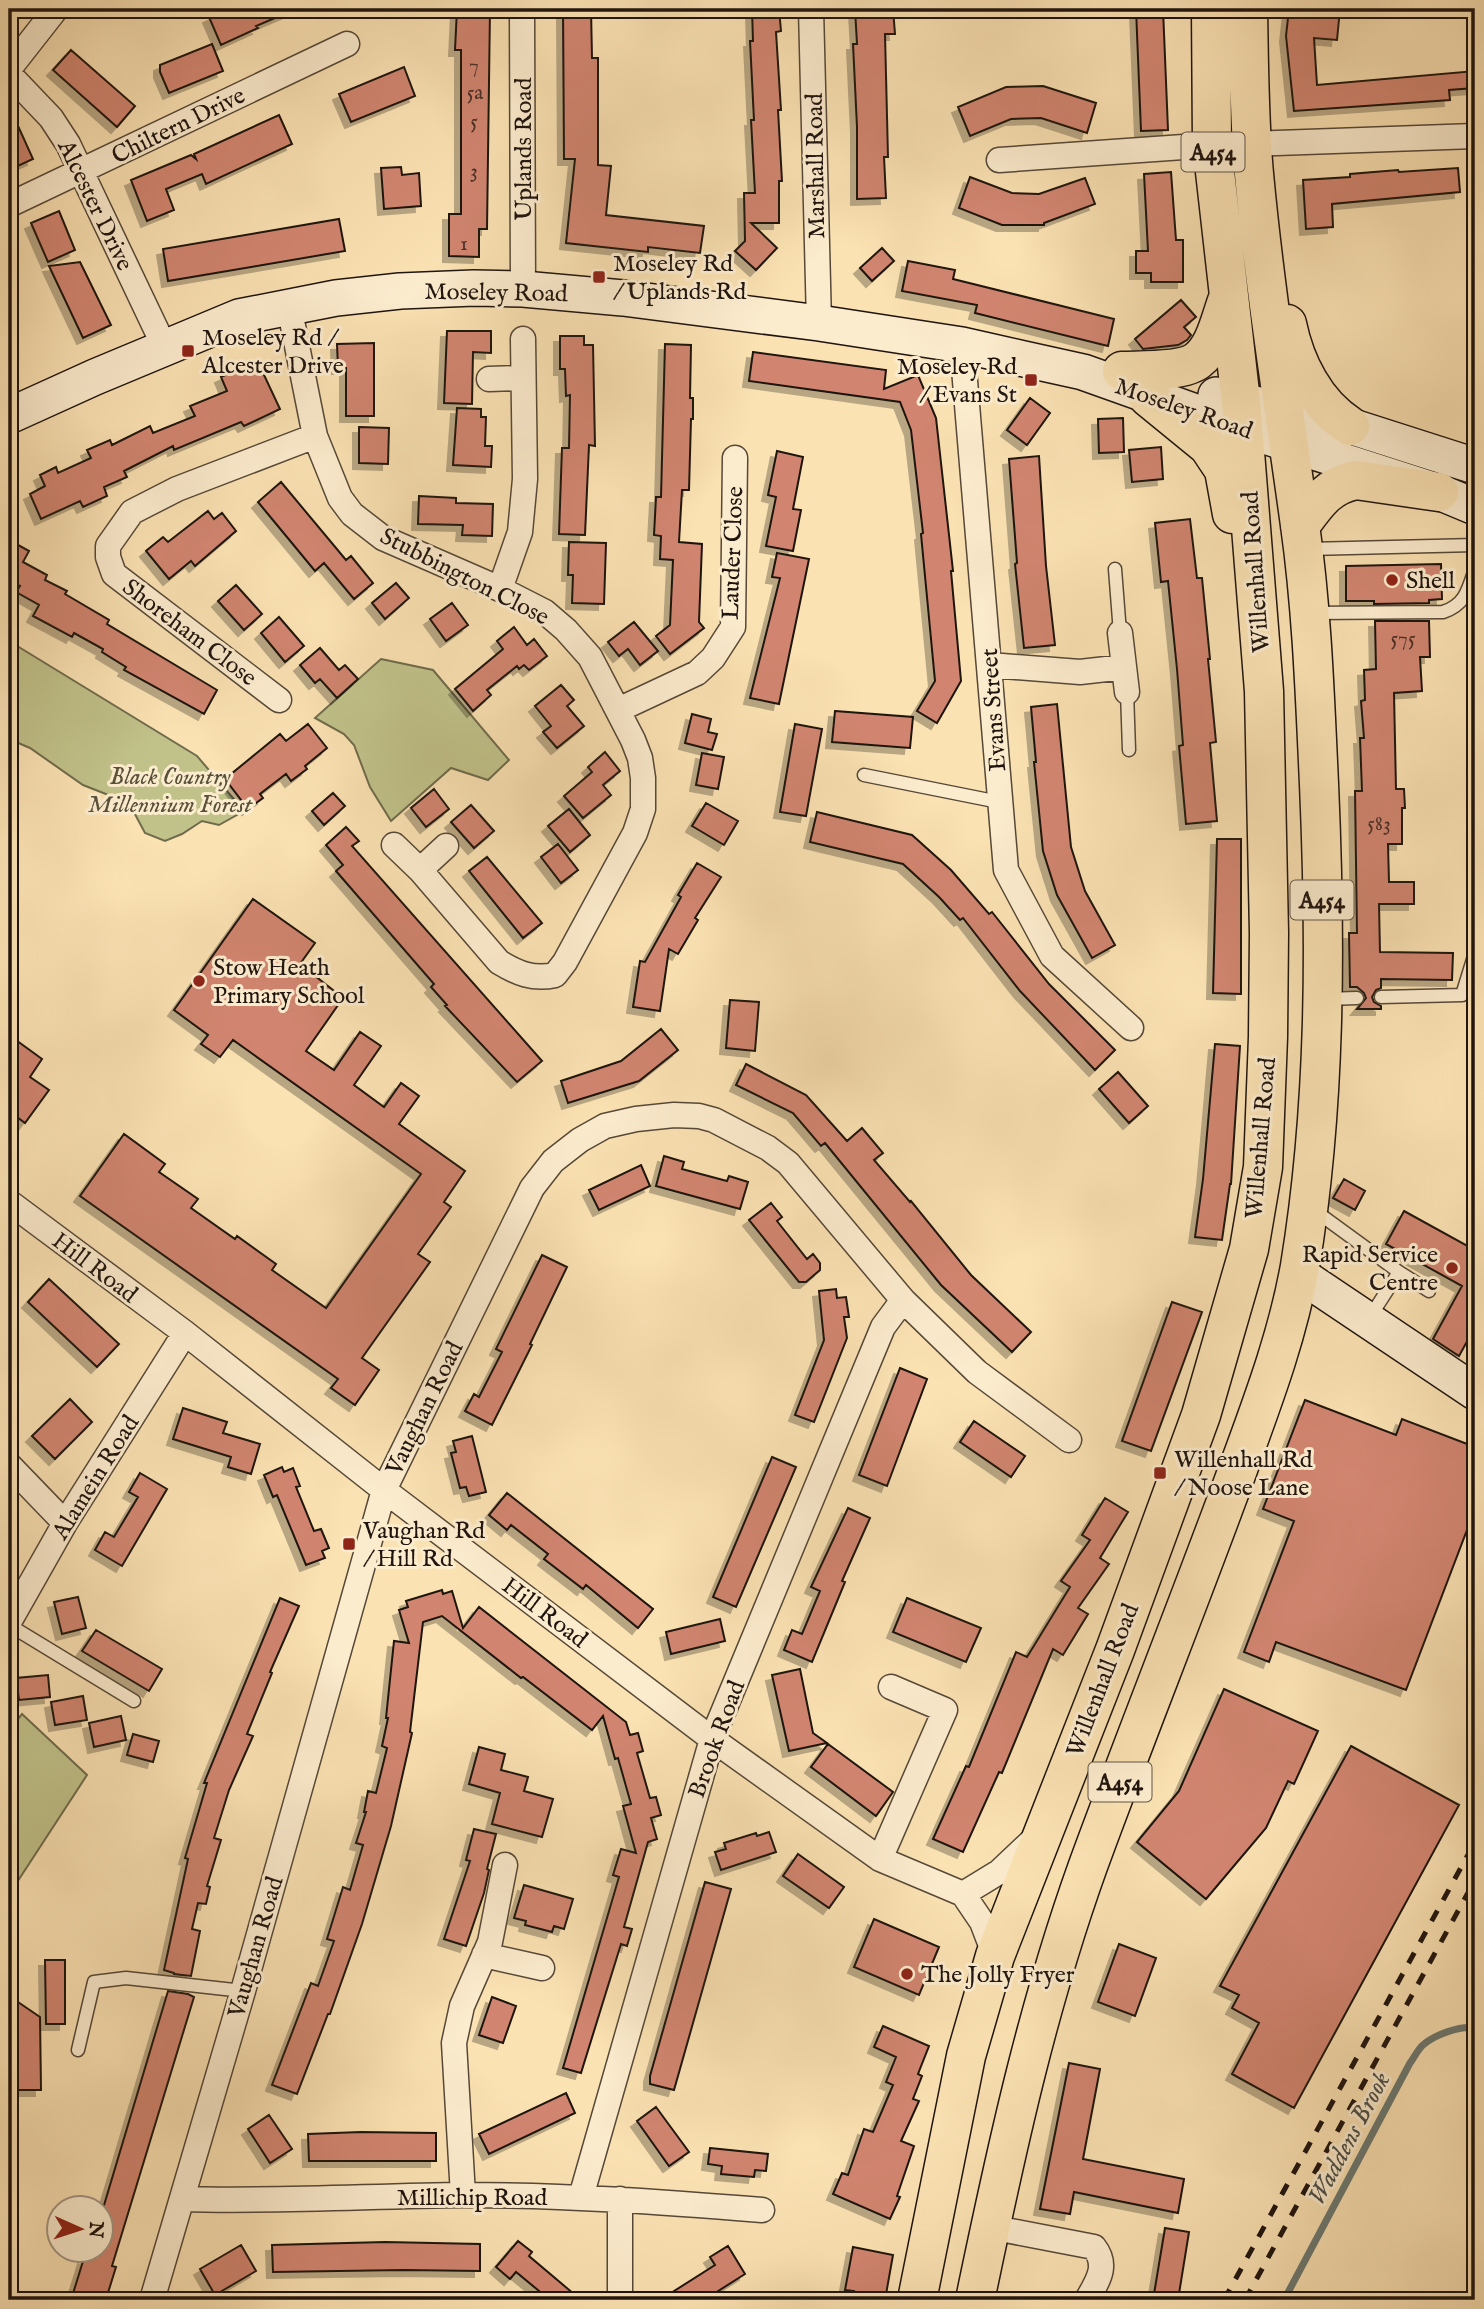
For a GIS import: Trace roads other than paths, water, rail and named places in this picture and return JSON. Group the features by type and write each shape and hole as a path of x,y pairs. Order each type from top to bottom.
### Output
{"highway":[{"name":"Willenhall Road","path":"917,2300 966,2056 995,1956 1115,1650 1201,1415 1249,1249 1262,1167 1268,1037 1269,933 1264,691 1242,416 1212,145 1211,9"},
{"name":"Willenhall Road","path":"975,2300 1006,2147 1044,1999 1093,1851 1178,1632 1271,1378 1298,1274 1339,998 1321,837 1316,715 1301,537 1275,360 1253,158 1248,9"},
{"path":"1253,158 1288,331 1300,363 1320,401 1334,416 1350,426"},
{"path":"1135,384 1198,360 1211,345 1229,295"},
{"path":"1135,384 1208,446 1224,470 1233,520 1247,642 1264,691"},
{"path":"1301,537 1322,495 1343,482 1356,480 1439,492"}],"street":[{"path":"9,71 56,9"},
{"name":"Uplands Road","path":"522,9 523,289"},
{"name":"Marshall Road","path":"811,9 819,323"},
{"name":"Chiltern Drive","path":"9,205 347,44"},
{"name":"Alcester Drive","path":"9,71 51,118 68,145 165,348"},
{"path":"1253,158 1475,136"},
{"path":"999,160 1212,145"},
{"name":"Moseley Road","path":"9,416 239,317 289,306 400,291 474,288 523,289 623,298 819,323 962,345 1135,384 1285,427"},
{"name":"Stubbington Close","path":"289,306 315,436 341,498 352,514 383,538 500,589 545,612 566,629 590,657 640,758 643,809 635,833 565,962 555,975 535,978 515,972 499,962 420,870 394,845"},
{"path":"500,589 520,531 524,479 523,339"},
{"name":"Evans Street","path":"962,345 1006,870 1052,956 1131,1028"},
{"path":"489,379 522,378"},
{"path":"1285,427 1350,426 1475,466"},
{"path":"1285,427 1475,508"},
{"name":"Shoreham Close","path":"279,700 114,573 108,557 108,546 132,512 177,489 315,436"},
{"name":"Lauder Close","path":"618,710 697,673 713,658 733,627 735,458"},
{"path":"1120,633 1126,692"},
{"path":"990,665 1080,672 1124,667"},
{"path":"420,870 446,846"},
{"name":"Vaughan Road","path":"152,2300 243,1991 383,1490 532,1188 553,1161 580,1140 605,1126 674,1115 715,1120 768,1148 788,1163 904,1300 977,1372 1069,1440"},
{"name":"Hill Road","path":"9,1202 185,1334 383,1490 712,1740 880,1859 963,1894"},
{"path":"1298,1274 1475,1392"},
{"name":"Brook Road","path":"581,2197 712,1740 883,1327 904,1300"},
{"name":"Alamein Road","path":"9,1624 65,1523 185,1334"},
{"path":"9,1465 65,1523"},
{"path":"880,1859 945,1710 891,1687"},
{"path":"995,1956 982,1922 963,1894 999,1872 1042,1831"},
{"path":"463,2196 454,2043 462,2006 490,1942 505,1865"},
{"path":"484,1955 541,1968"},
{"name":"Millichip Road","path":"182,2199 237,2201 463,2196 581,2197 762,2210"},
{"path":"620,2199 620,2300"},
{"path":"990,2227 1094,2247 1101,2255 1102,2263 1100,2277 1087,2300"}],"lane":[{"path":"1301,537 1475,545"},
{"path":"1115,569 1120,633"},
{"path":"1308,613 1443,612 1456,608 1466,596 1475,569"},
{"path":"1126,692 1129,750"},
{"path":"864,775 999,802"},
{"path":"1381,997 1462,995 1475,953"},
{"path":"1308,1206 1429,1291"},
{"path":"1368,1320 1399,1272"},
{"path":"9,1624 134,1701"},
{"path":"78,2050 94,1982 126,1978 243,1991"}],"waterway":[{"name":"Waddens Brook","path":"1284,2300 1418,2051 1441,2034 1455,2029 1475,2028"}],"railway":[{"path":"1224,2300 1475,1842"},
{"path":"1245,2300 1475,1880"}],"place":[{"name":"Moseley Rd / Uplands Rd","path":"599,277"},
{"name":"Moseley Rd / Alcester Drive","path":"188,351"},
{"name":"Moseley Rd / Evans St","path":"1031,380"},
{"name":"Shell","path":"1392,580"},
{"name":"Stow Heath Primary School","path":"199,981"},
{"name":"Rapid Service Centre","path":"1452,1268"},
{"name":"Willenhall Rd / Noose Lane","path":"1160,1473"},
{"name":"Vaughan Rd / Hill Rd","path":"349,1544"},
{"name":"The Jolly Fryer","path":"907,1974"}],"park label":[{"name":"Black Country Millennium Forest","path":"170,790"}]}
